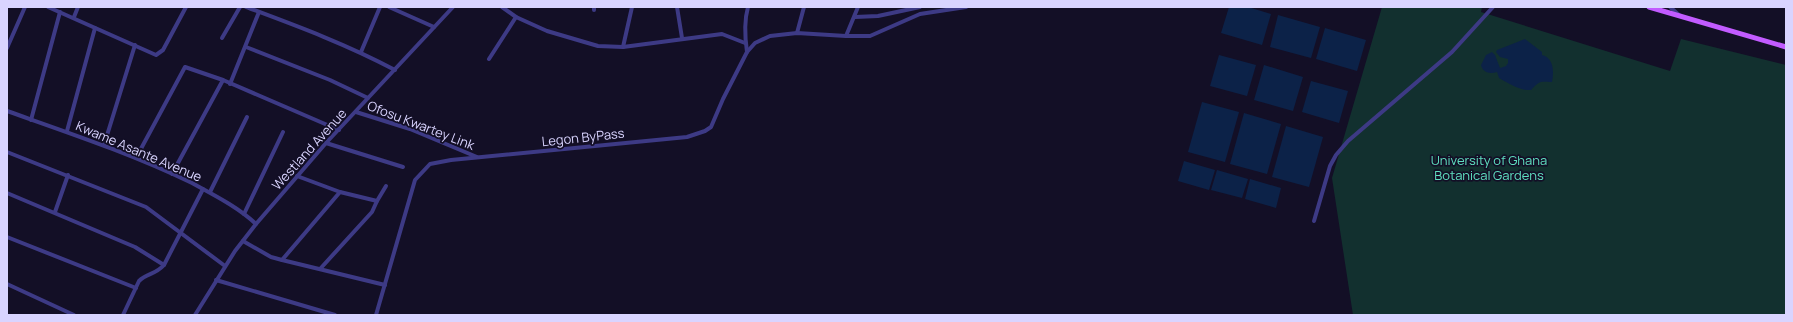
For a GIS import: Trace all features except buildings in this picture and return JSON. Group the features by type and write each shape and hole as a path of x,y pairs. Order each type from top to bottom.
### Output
{"main road":[{"path":"1649,7 1786,47"}],"street":[{"path":"7,48 25,7"},
{"path":"48,7 74,17 156,55 163,50 186,7"},
{"path":"74,17 78,7"},
{"path":"222,38 240,7"},
{"path":"246,7 303,28 360,52 395,70"},
{"path":"360,52 380,7"},
{"path":"388,7 434,27"},
{"name":"Westland Avenue","path":"195,315 225,266 256,224 326,143 453,7"},
{"path":"502,7 516,17 546,31 598,46 623,47 682,38 722,34 746,42"},
{"path":"623,47 632,7"},
{"path":"677,7 682,38"},
{"path":"747,52 746,16 748,7"},
{"path":"797,33 804,7"},
{"path":"846,36 858,7"},
{"path":"855,17 878,16 920,7"},
{"name":"Legon ByPass","path":"376,315 415,180 430,164 451,160 687,137 705,131 711,127 723,98 747,52 755,43 770,36 797,33 870,36 920,14 966,7"},
{"path":"1314,221 1330,166 1348,141 1452,52 1493,7"},
{"path":"1670,7 1679,15"},
{"path":"31,120 60,12"},
{"path":"230,84 259,12"},
{"path":"489,59 516,17"},
{"path":"67,131 95,28"},
{"path":"104,145 135,45"},
{"path":"246,47 330,80 368,98"},
{"path":"136,158 183,68 188,66 339,130"},
{"path":"172,174 223,80"},
{"name":"Kwame Asante Avenue","path":"7,111 104,145 172,174 210,192 244,214 256,224"},
{"name":"Ofosu Kwartey Link","path":"356,112 410,129 479,158"},
{"path":"210,192 247,117"},
{"path":"244,214 283,132"},
{"path":"326,143 403,167"},
{"path":"7,152 146,207 225,266"},
{"path":"55,212 68,175"},
{"path":"297,176 340,192 377,201"},
{"path":"320,269 372,212 386,186"},
{"path":"122,315 142,278 158,271 164,265 182,233 203,189"},
{"path":"282,260 340,192"},
{"path":"7,193 135,247 164,265"},
{"path":"7,237 136,288"},
{"path":"243,241 266,254 282,260 385,285"},
{"path":"216,280 335,315"},
{"path":"7,284 74,315"}],"green space":[{"name":"University of Ghana Botanical Gardens","path":"1382,7 1482,7 1481,12 1670,71 1681,39 1786,65 1785,315 1353,315 1332,178"}],"water":[{"path":"1229,7 1248,7 1271,14 1262,45 1221,33"},
{"path":"1278,15 1320,27 1311,58 1270,47"},
{"path":"1325,28 1366,40 1357,71 1316,59"},
{"path":"1525,39 1542,52 1542,55 1551,62 1553,70 1552,82 1540,82 1531,90 1527,90 1514,86 1499,78 1497,72 1489,73 1483,70 1481,65 1486,55 1492,52 1495,55 1500,68 1506,66 1508,59 1500,57 1496,52 1497,50"},
{"path":"1219,55 1256,65 1247,96 1210,86"},
{"path":"1264,65 1303,77 1293,111 1254,100"},
{"path":"1311,81 1348,91 1339,123 1302,112"},
{"path":"1202,102 1239,112 1225,162 1188,152"},
{"path":"1244,113 1281,124 1267,174 1230,164"},
{"path":"1286,126 1323,137 1309,187 1272,177"},
{"path":"1184,161 1215,170 1209,190 1178,181"},
{"path":"1217,170 1248,179 1242,198 1211,190"},
{"path":"1250,179 1281,188 1276,208 1245,199"}]}
